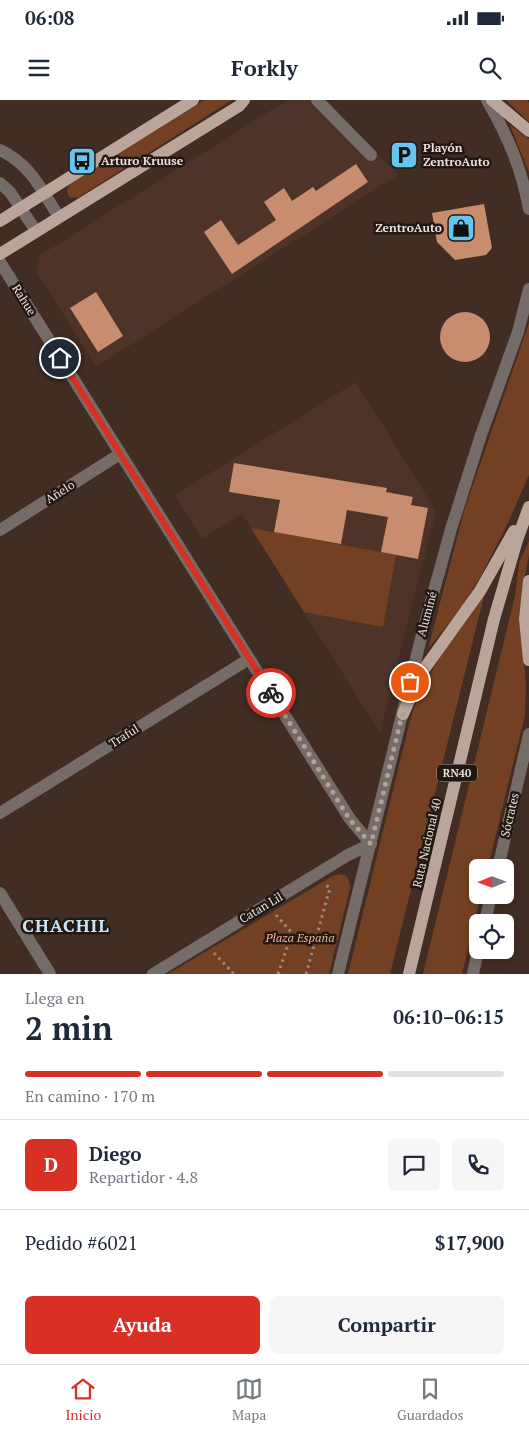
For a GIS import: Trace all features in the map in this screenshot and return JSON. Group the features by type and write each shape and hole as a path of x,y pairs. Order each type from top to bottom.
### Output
{"main road":[{"path":"0,221 193,100"},
{"path":"0,254 238,106 244,100"},
{"path":"492,100 529,131"},
{"path":"402,714 422,672 480,591 529,506"},
{"name":"Ruta Nacional 40","path":"409,974 488,641 507,572 529,506"},
{"name":"Ruta Nacional 40","path":"507,572 529,530"},
{"path":"529,581 525,619 529,660"}],"street":[{"path":"317,100 371,155"},
{"path":"487,100 513,150 521,172 529,209"},
{"path":"0,150 21,162 33,176 59,217"},
{"path":"0,183 10,192 36,231"},
{"name":"Rahue","path":"0,262 350,820 371,844"},
{"name":"Aluminé","path":"338,974 424,626 453,519 480,435 518,332 529,289"},
{"name":"Añelo","path":"0,530 120,454"},
{"name":"Traful","path":"0,813 249,659"},
{"name":"Sócrates","path":"500,859 529,734"},
{"name":"Catan Lil","path":"153,974 348,855 371,844"},
{"path":"0,893 50,974"},
{"path":"472,974 476,959"}],"path":[{"path":"306,974 330,888 327,884 318,889"},
{"path":"268,920 276,915 292,933 278,974"},
{"path":"206,957 221,948"},
{"path":"213,953 234,974"}],"shaded area":[{"path":"287,100 325,100 398,175 96,367 36,271 39,256"},
{"path":"356,382 436,511 380,733 242,514 202,539 175,495"}],"green space":[{"path":"204,100 232,100 79,197 71,198 68,195 69,185"},
{"path":"506,100 527,100 529,103 529,122"},
{"path":"510,125 529,139 529,172"},
{"path":"529,323 529,475 506,527 478,581 461,608 428,649 464,511"},
{"path":"251,528 396,555 383,627 304,612"},
{"path":"529,541 529,555 522,589 521,624 526,686 525,715 490,859 469,859 469,904 479,904 476,914 469,914 469,945 462,974 423,974 515,596 519,563"},
{"path":"485,592 390,974 348,974 411,717 434,667"},
{"name":"Plaza España","path":"339,874 348,878 350,888 329,974 168,974 331,877"}],"building":[{"path":"356,164 368,182 232,274 204,232 221,220 238,245 276,220 264,202 284,188 292,201 313,187 316,191"},
{"name":"ZentroAuto","path":"484,204 492,248 486,255 455,260 437,242 432,213"},
{"path":"96,292 123,336 98,352 70,308"},
{"path":"465,312 474,314 485,323 490,337 488,346 479,357 465,362 456,360 445,351 440,337 442,328 451,317"},
{"path":"234,463 387,488 386,492 413,497 411,505 428,508 418,559 381,552 388,517 347,510 341,544 274,532 280,500 229,492"}],"way so far":[{"path":"271,693 350,820 371,844 410,682"}],"place":[{"name":"Playón ZentroAuto","path":"404,155"},
{"name":"Arturo Kruuse","path":"82,161"},
{"name":"ZentroAuto","path":"461,228"}],"district":[{"name":"CHACHIL","path":"66,926"}],"route":[{"path":"60,358 271,693"}]}
